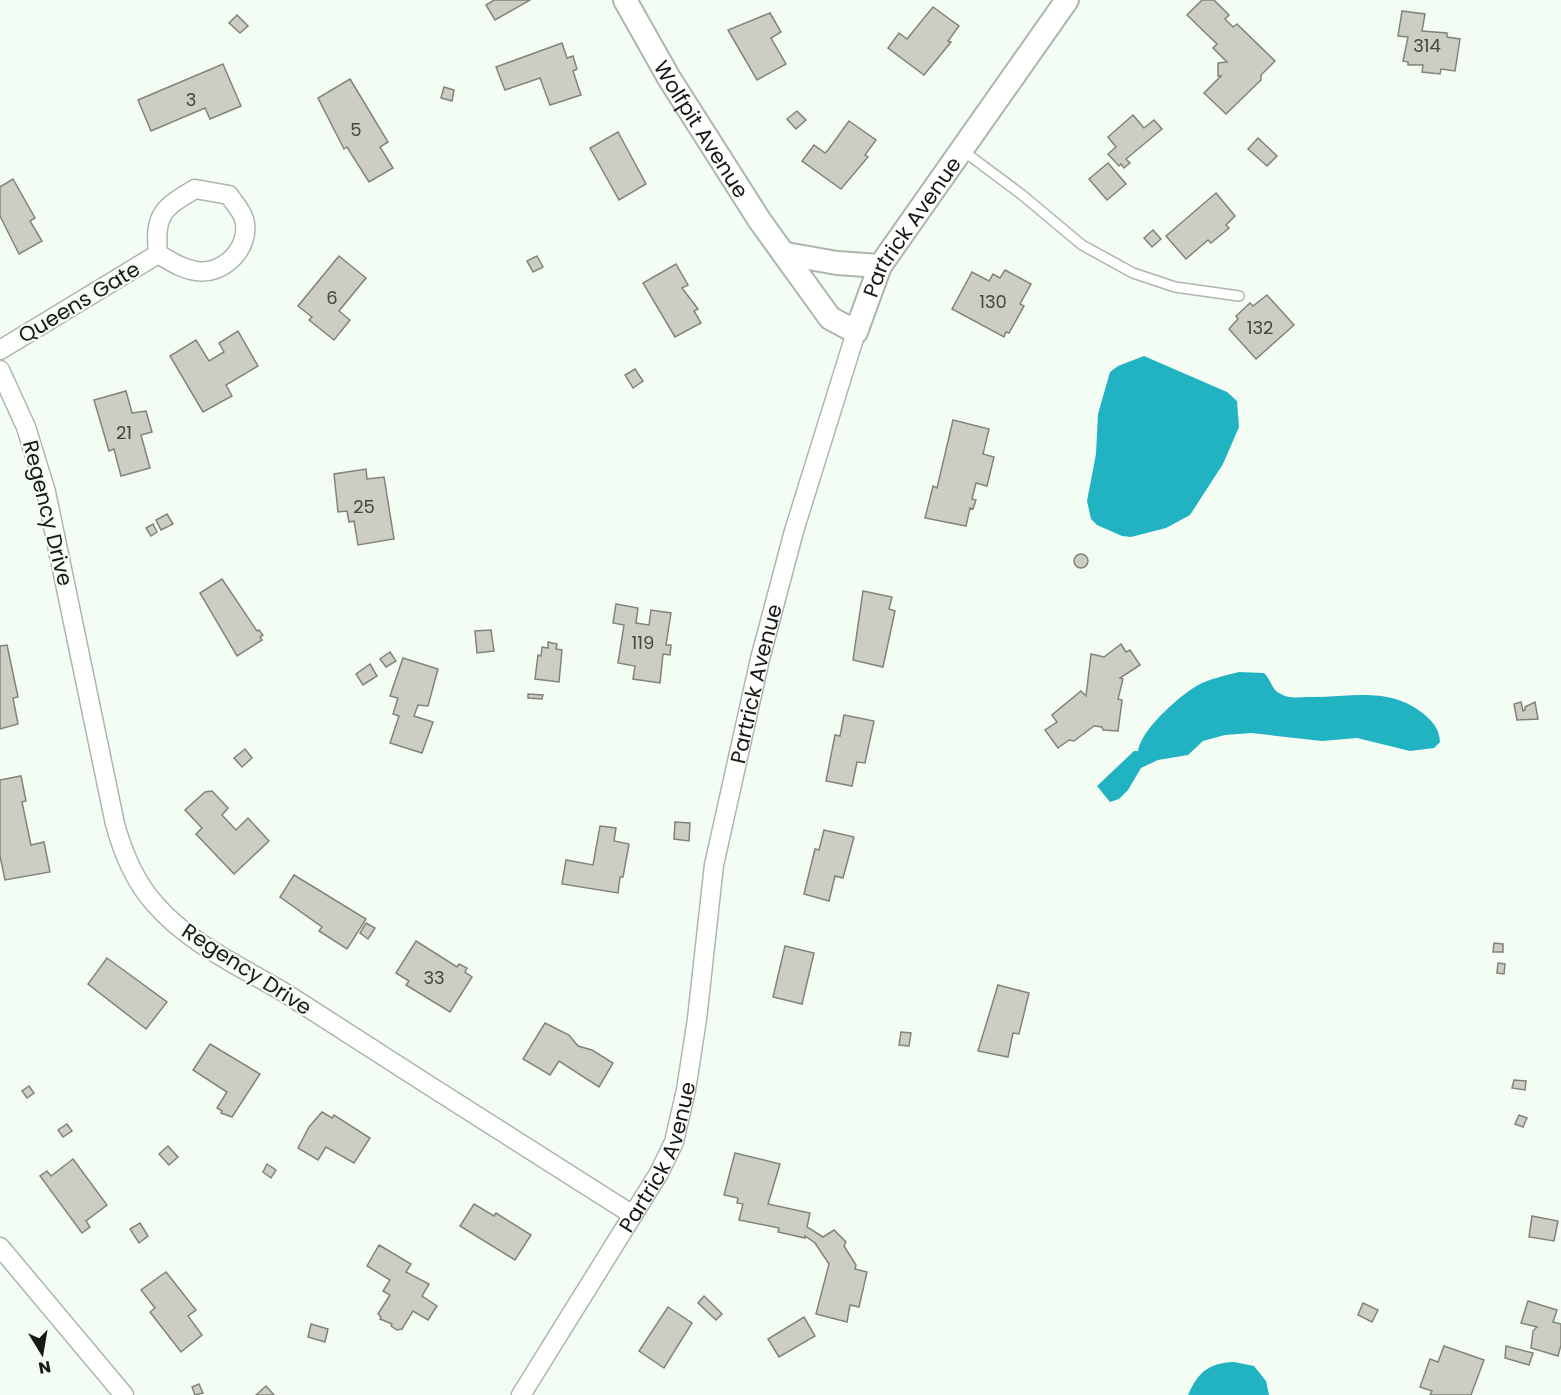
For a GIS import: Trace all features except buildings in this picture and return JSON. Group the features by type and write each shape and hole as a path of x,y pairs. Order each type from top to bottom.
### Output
{"street":[{"name":"Wolfpit Avenue","path":"625,0 721,163 830,318 856,332"},
{"name":"Partrick Avenue","path":"521,1395 659,1173 674,1142 680,1121 697,1019 714,865 778,586 856,332 880,266 1067,0"},
{"name":"Queens Gate","path":"195,189 229,195 244,219 243,246 228,263 199,272 181,267 158,254 155,230 169,205 195,189"},
{"name":"Queens Gate","path":"0,350 158,254"},
{"path":"786,254 837,263 880,266"},
{"name":"Regency Drive","path":"0,370 27,427 40,470 115,824 122,848 136,879 155,904 199,941 269,983 633,1215"},
{"path":"0,1247 124,1395"}],"lane":[{"path":"962,150 1021,194 1082,246 1133,273 1175,287 1239,296"}],"water":[{"path":"1144,356 1227,392 1237,401 1239,427 1223,464 1190,515 1166,528 1131,537 1122,536 1097,525 1091,519 1087,501 1096,454 1098,414 1110,372 1118,366"},
{"path":"1239,672 1264,673 1275,690 1287,697 1369,695 1397,700 1425,715 1437,730 1440,742 1434,748 1410,751 1357,738 1322,741 1251,733 1225,735 1203,741 1188,755 1158,760 1141,768 1128,790 1119,799 1110,802 1097,786 1134,751 1138,751 1147,732 1164,712 1184,694 1202,683"},
{"path":"1234,1362 1254,1366 1266,1381 1269,1395 1188,1395 1196,1380 1205,1370 1218,1364"}]}
